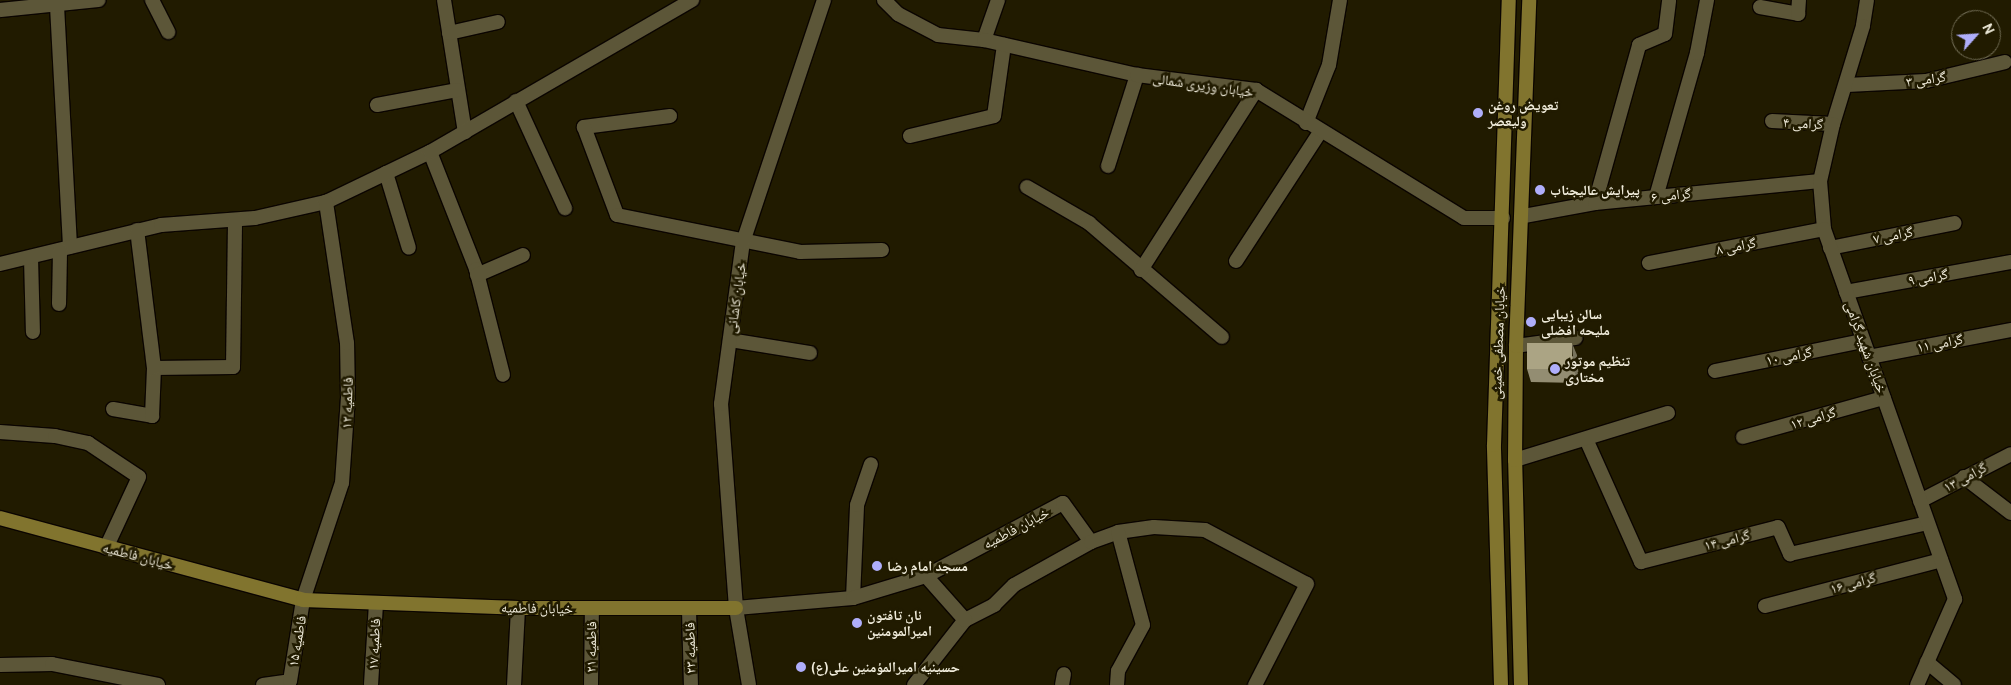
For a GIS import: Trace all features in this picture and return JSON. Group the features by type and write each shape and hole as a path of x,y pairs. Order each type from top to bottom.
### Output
{"main road":[{"name":"خیابان مصطفی خمینی","path":"1501,685 1494,445 1509,0"},
{"name":"خیابان مصطفی خمینی","path":"1521,685 1515,460 1516,346 1524,216 1529,0"},
{"path":"1503,218 1524,216"},
{"name":"خیابان فاطمیه","path":"0,518 304,600 518,608 690,610 736,608"}],"street":[{"path":"0,10 57,6 98,0"},
{"path":"152,0 168,32"},
{"path":"444,0 456,90 465,132"},
{"path":"0,264 31,258 137,230 255,218 326,202 430,152 692,0"},
{"name":"خیابان کاشانی","path":"749,685 736,608 721,404 743,242 824,0"},
{"name":"خیابان وزیری شمالی","path":"884,0 898,14 938,35 984,40 1137,75 1256,90 1320,132 1464,218 1503,218"},
{"path":"984,40 998,0"},
{"path":"1306,123 1329,64 1340,0"},
{"path":"1595,203 1639,45 1665,34 1669,0"},
{"path":"1656,197 1697,53 1706,0"},
{"path":"1760,7 1798,14 1799,0"},
{"name":"خیابان شهید گرامی","path":"1867,0 1847,86 1833,124 1820,181 1824,229 1830,248 1955,599 1917,685"},
{"path":"57,6 65,249 59,304"},
{"path":"448,33 498,22"},
{"path":"910,136 994,116 1004,45"},
{"name":"گرامی ۳","path":"1847,86 1926,81 2005,62"},
{"path":"1108,166 1137,75"},
{"path":"377,105 456,90"},
{"path":"1141,270 1256,90"},
{"path":"516,101 565,208"},
{"path":"670,116 584,127 617,215 800,252 882,250"},
{"name":"گرامی ۴","path":"1772,121 1833,124"},
{"path":"1236,261 1320,132"},
{"path":"430,152 477,275 503,375"},
{"path":"386,173 409,248"},
{"name":"گرامی ۶","path":"1524,216 1595,203 1820,181"},
{"path":"1027,187 1090,223 1141,270 1222,337"},
{"name":"فاطمیه ۱۲","path":"304,600 342,483 348,398 347,343 326,202"},
{"path":"154,368 233,368 235,220"},
{"name":"گرامی ۷","path":"1830,248 1955,223"},
{"name":"گرامی ۸","path":"1649,263 1824,229"},
{"path":"113,409 152,416 154,368 137,230"},
{"path":"477,275 522,255"},
{"path":"31,258 33,332"},
{"name":"گرامی ۹","path":"1846,292 2011,262"},
{"name":"گرامی ۱۱","path":"1869,357 2011,330"},
{"path":"1516,346 1575,338"},
{"path":"730,340 810,353"},
{"name":"گرامی ۱۰","path":"1715,371 1863,341"},
{"name":"گرامی ۱۲","path":"1743,438 1884,398"},
{"path":"1515,460 1668,413"},
{"path":"1,436 88,443 139,477 106,548"},
{"name":"گرامی ۱۴","path":"1586,439 1641,562 1778,527 1790,554 1928,523"},
{"name":"گرامی ۱۳","path":"1920,501 2011,454"},
{"path":"853,598 857,505 871,464"},
{"path":"1964,477 2011,513"},
{"name":"خیابان فاطمیه","path":"736,608 853,598 926,576 1063,504 1091,542"},
{"path":"914,685 965,620 994,605 1014,584 1091,542 1118,532 1154,527 1205,530 1306,584 1255,685"},
{"path":"1117,685 1118,671 1143,625 1118,532"},
{"name":"گرامی ۱۶","path":"1765,606 1941,560"},
{"path":"926,576 965,620"},
{"name":"فاطمیه ۱۵","path":"262,685 289,683 304,600"},
{"name":"فاطمیه ۱۷","path":"371,685 376,603"},
{"path":"514,685 518,608"},
{"name":"فاطمیه ۲۱","path":"591,685 592,608"},
{"name":"فاطمیه ۲۳","path":"690,610 691,685"},
{"path":"1927,662 1954,685"},
{"path":"0,665 52,664 158,685"}],"building":[{"path":"1527,343 1572,343 1572,369 1527,369"}],"place":[{"name":"تعویض روغن ولیعصر","path":"1478,113"},
{"name":"پیرایش عالیجناب","path":"1540,190"},
{"name":"سالن زیبایی ملیحه افضلی","path":"1531,322"},
{"name":"تنظیم موتور مختاری","path":"1555,369"},
{"name":"مسجد امام رضا","path":"877,566"},
{"name":"نان تافتون امیرالمومنین","path":"857,623"},
{"name":"(حسینیه امیرالمؤمنین علی(ع","path":"801,667"}]}
